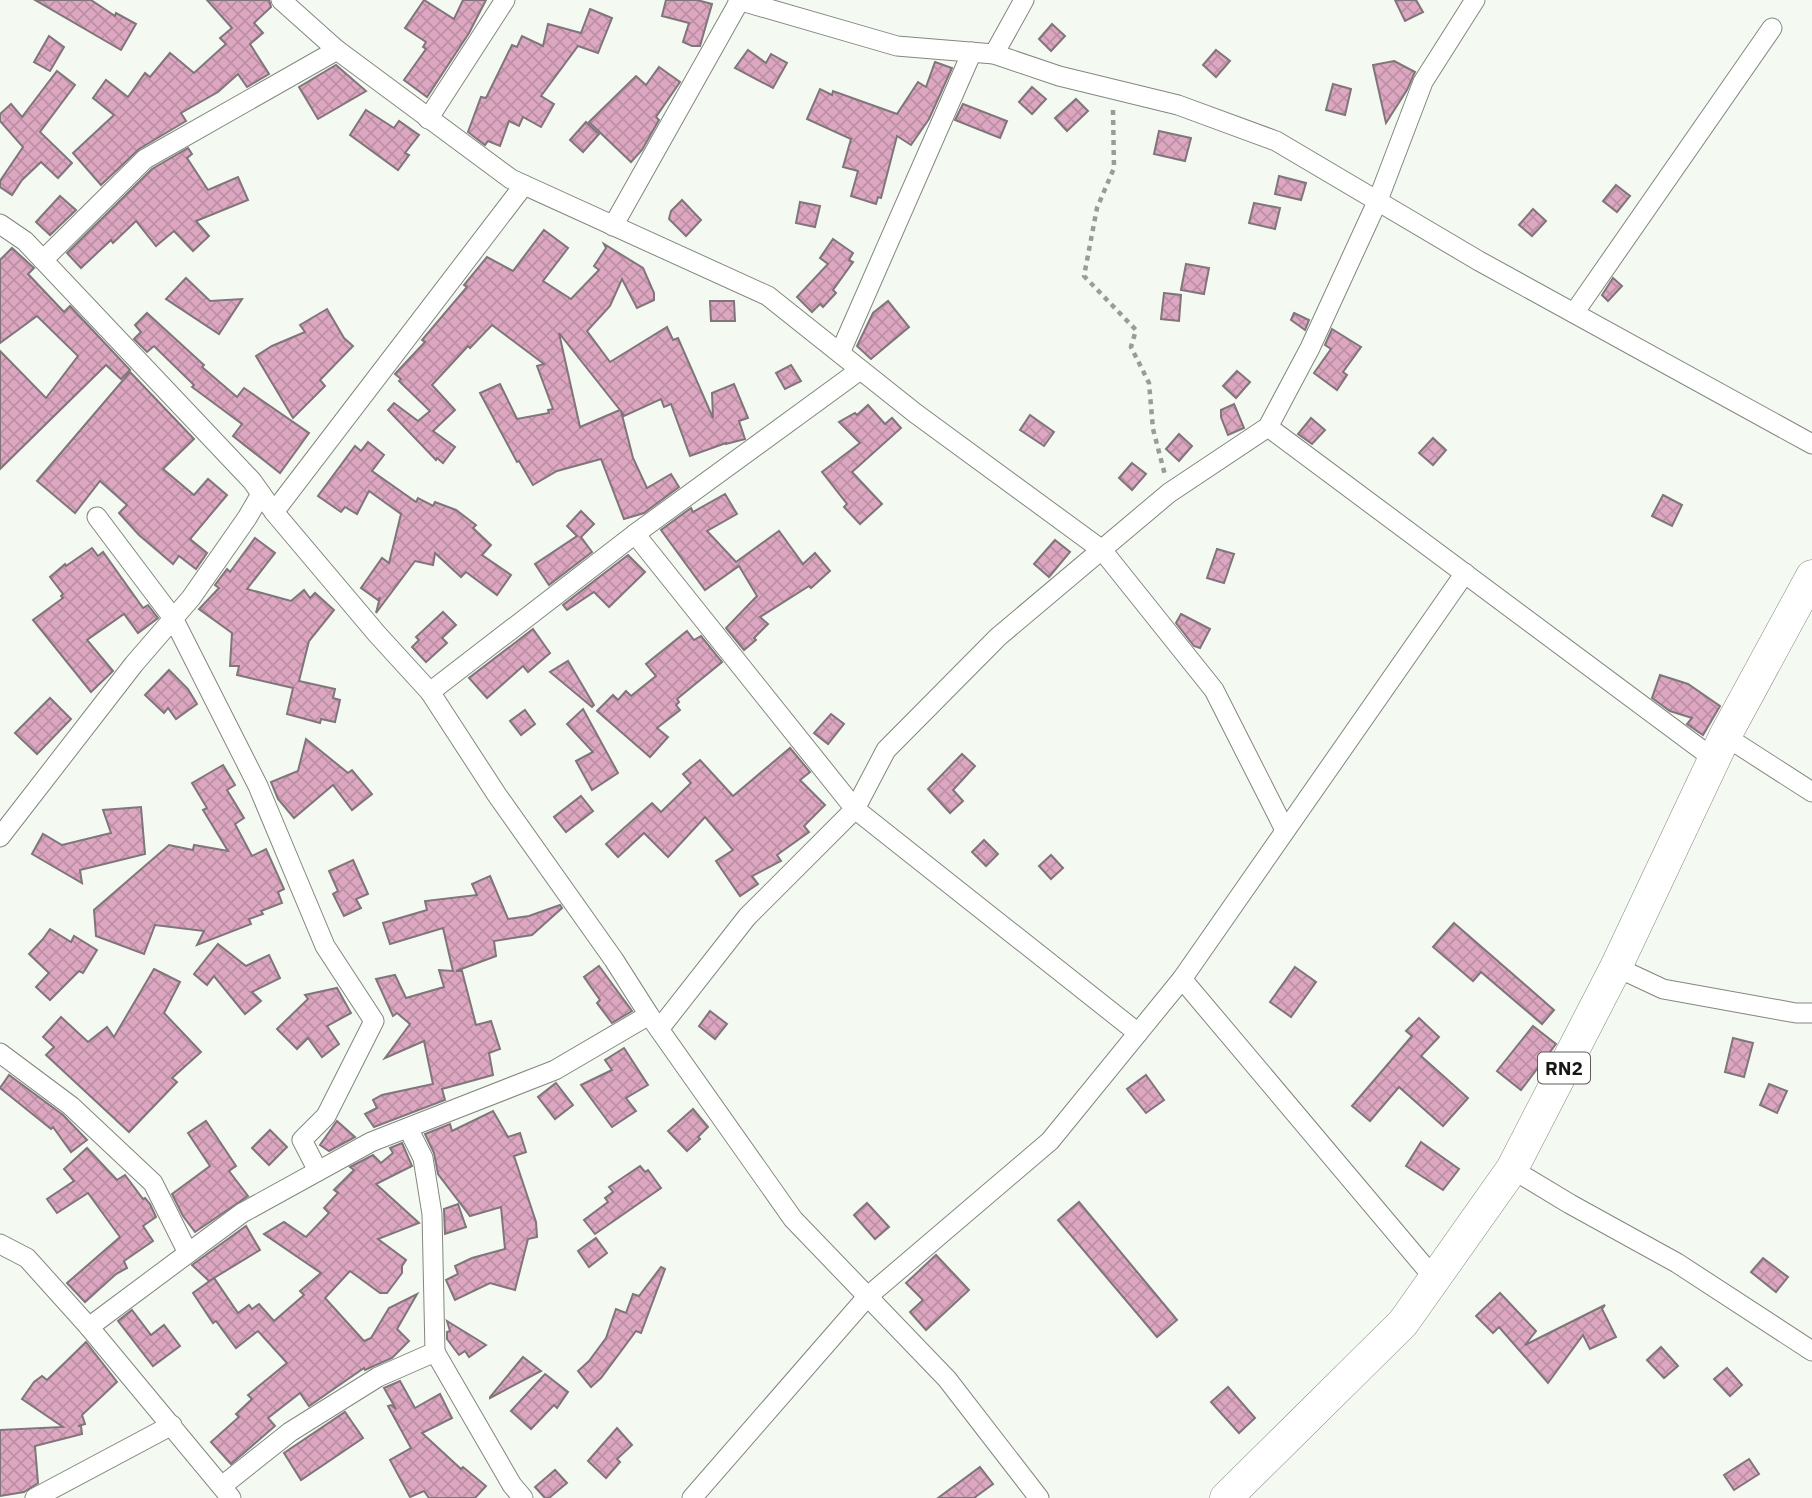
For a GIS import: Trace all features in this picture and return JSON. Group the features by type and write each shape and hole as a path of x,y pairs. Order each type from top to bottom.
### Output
{"highway":[{"name":"RN2","path":"1226,1498 1403,1323 1512,1169 1616,967 1719,747 1812,576"}],"street":[{"path":"281,0 337,50 511,179 768,296 915,413 1102,550 1214,690 1285,830"},
{"path":"428,119 505,0"},
{"path":"613,226 739,0 897,46 994,54 1059,76 1178,106 1276,141 1479,261 1812,444"},
{"path":"994,54 1024,0"},
{"path":"89,1327 242,1213 371,1142 555,1070 654,1021 747,917 855,809 886,750 998,637 1169,493 1268,427 1310,348 1378,200 1423,82 1475,0"},
{"path":"1574,313 1772,28"},
{"path":"43,260 145,159 337,50"},
{"path":"840,353 972,52"},
{"path":"274,512 524,185"},
{"path":"0,224 25,241 252,481 274,512 430,692 497,795 793,1219 947,1379 1040,1498"},
{"path":"430,692 635,534 860,370"},
{"path":"1268,427 1465,573 1719,747 1812,792"},
{"path":"0,837 134,664 191,598 261,494"},
{"path":"97,517 173,618 258,786 325,946 374,1021 326,1116 302,1139 318,1171"},
{"path":"635,534 855,809 1138,1033"},
{"path":"692,1498 867,1297 1050,1141 1182,979 1465,573"},
{"path":"1616,967 1663,989 1796,1013 1812,1013"},
{"path":"1182,979 1434,1278"},
{"path":"0,1053 71,1105 153,1183 188,1253"},
{"path":"408,1128 423,1158 432,1214 435,1352 512,1485 523,1498"},
{"path":"1512,1169 1677,1263 1812,1351"},
{"path":"0,1244 27,1258 89,1327 227,1492 290,1432 378,1377 435,1352"},
{"path":"35,1498 172,1425"}],"path":[{"path":"1113,88 1114,168 1097,208 1084,276 1136,330 1131,347 1149,383 1153,429 1169,493"}],"building":[{"path":"35,0 91,0 115,16 116,13 136,24 121,50"},
{"path":"207,0 269,0 271,7 254,23 263,33 250,44 269,74 247,87 238,74 218,92 181,113 186,121 139,149 101,185 73,153 114,115 93,98 106,80 128,97 145,73 150,77 170,53 194,73 226,44 220,38 232,28"},
{"path":"424,0 454,19 463,0 486,0 469,33 427,97 404,80 426,49 423,47 426,42 405,28"},
{"path":"666,0 697,0 712,4 700,46 683,42 689,23 662,16"},
{"path":"1395,0 1416,0 1423,12 1405,21"},
{"path":"590,9 612,18 598,53 578,46 541,96 554,104 541,127 523,117 519,126 509,121 500,146 488,141 485,145 468,132 481,97 486,98 512,45 517,47 522,36 543,46 548,24 581,33"},
{"path":"1052,24 1065,36 1051,51 1039,39"},
{"path":"49,36 64,47 50,71 34,62"},
{"path":"748,50 766,63 771,54 787,63 773,88 735,68"},
{"path":"1216,50 1230,61 1216,77 1203,65"},
{"path":"1394,61 1415,72 1386,123 1373,65"},
{"path":"935,62 952,68 929,119 911,145 897,136 881,198 878,197 876,204 851,196 858,171 843,167 851,139 807,119 820,89 832,95 833,91 897,114 918,82 926,87"},
{"path":"336,65 366,91 318,119 299,87"},
{"path":"659,67 680,82 656,117 659,120 642,150 631,162 589,122 636,76 646,85"},
{"path":"57,71 75,85 40,132 72,163 58,178 41,162 22,180 12,195 0,187 0,181 23,147 0,121 0,114 11,104 22,117"},
{"path":"1333,84 1351,89 1345,115 1326,110"},
{"path":"1032,87 1046,99 1032,114 1019,102"},
{"path":"1076,99 1088,111 1067,131 1055,118"},
{"path":"963,104 1007,121 1000,138 955,120"},
{"path":"366,110 394,128 399,121 419,135 405,153 409,155 398,170 350,135"},
{"path":"586,122 599,134 583,152 570,140"},
{"path":"1159,131 1191,138 1185,161 1154,154"},
{"path":"188,148 192,154 187,158 208,190 238,177 248,200 196,221 209,236 193,251 174,231 156,246 136,221 81,268 67,253 152,169"},
{"path":"1279,176 1306,183 1301,200 1275,194"},
{"path":"1616,185 1630,196 1617,212 1603,201"},
{"path":"60,196 76,210 50,235 36,222"},
{"path":"682,200 701,220 686,236 669,219 671,211"},
{"path":"800,202 820,206 815,227 796,223"},
{"path":"1254,203 1280,208 1275,229 1249,223"},
{"path":"1533,209 1546,221 1532,236 1519,225"},
{"path":"544,230 568,248 543,281 571,299 599,270 594,266 606,248 604,244 643,268 654,293 654,300 637,308 622,279 610,306 587,331 610,362 667,327 673,340 678,338 713,418 712,393 734,384 748,418 739,421 745,439 690,456 671,404 664,407 661,399 624,416 621,411 633,458 647,488 671,474 679,487 644,513 624,519 601,459 557,471 533,485 519,461 517,462 480,393 500,384 517,419 549,413 548,410 553,409 537,366 544,364 492,325 470,348 468,346 432,385 455,410 433,431 455,447 443,463 437,458 436,460 388,410 394,403 418,421 430,411 395,374 425,342 422,340 467,287 464,285 487,257 513,271","holes":["559,333 620,410 580,427"]},
{"path":"833,239 853,253 849,260 853,262 833,290 836,293 823,307 820,304 812,312 797,297 828,264 820,258"},
{"path":"12,248 34,268 28,274 64,312 70,306 130,370 121,379 106,365 0,469 0,351 46,398 78,356 37,316 0,343 0,260"},
{"path":"1186,264 1209,268 1204,294 1181,290"},
{"path":"186,278 210,301 242,299 219,334 166,299"},
{"path":"1613,278 1622,286 1608,301 1602,295"},
{"path":"1164,293 1181,295 1179,321 1161,319"},
{"path":"710,301 734,301 735,321 711,321"},
{"path":"888,301 909,327 871,359 857,346 873,313"},
{"path":"327,309 344,338 353,346 320,380 325,386 293,418 256,356 305,332 300,325"},
{"path":"147,313 237,397 244,388 309,433 280,473 233,436 242,424 192,387 194,385 154,346 147,352 134,339 141,332 135,325"},
{"path":"1294,313 1309,320 1305,330 1291,320"},
{"path":"1332,329 1361,347 1343,372 1347,375 1337,390 1314,373 1331,349 1325,345"},
{"path":"791,365 801,381 785,389 776,373"},
{"path":"1237,371 1250,382 1236,398 1223,386"},
{"path":"130,372 194,439 163,469 194,495 208,479 227,495 190,539 207,553 196,569 179,556 173,564 139,535 119,513 127,505 100,481 75,513 37,481"},
{"path":"1234,404 1244,428 1228,435 1221,410"},
{"path":"868,405 885,424 892,418 901,428 852,472 882,504 860,524 844,507 847,504 822,472 860,443 839,422 855,413 857,415"},
{"path":"1030,415 1054,432 1044,446 1020,430"},
{"path":"1311,418 1325,430 1312,444 1298,434"},
{"path":"1179,434 1192,446 1179,461 1166,449"},
{"path":"1433,438 1446,450 1433,465 1419,453"},
{"path":"368,442 384,455 372,471 416,502 418,498 433,506 435,502 456,510 476,525 473,528 491,545 482,555 511,575 497,595 466,572 461,577 435,553 433,565 415,561 376,613 380,597 378,600 361,588 382,558 389,563 401,514 369,491 357,514 345,507 341,512 318,496 355,446 361,451"},
{"path":"1132,463 1146,474 1132,490 1119,478"},
{"path":"725,494 737,514 707,531 736,562 779,531 803,564 815,553 830,571 811,588 809,586 760,617 768,624 744,650 726,628 757,596 739,566 705,590 661,530 691,508 693,512"},
{"path":"1663,495 1682,505 1672,526 1652,516"},
{"path":"581,511 594,524 581,537 592,552 549,585 535,564 577,536 567,526"},
{"path":"255,538 275,553 247,589 291,601 304,590 310,598 315,593 334,610 309,641 299,681 335,689 333,698 340,700 335,722 321,719 320,723 287,714 293,688 237,675 239,666 230,666 232,633 199,609 219,588 215,585 227,569 230,572"},
{"path":"1055,540 1070,552 1049,577 1034,564"},
{"path":"92,548 98,556 103,552 143,608 148,605 158,618 138,633 124,614 87,640 113,671 91,692 33,620 63,598 63,594 50,577 65,564 66,566"},
{"path":"1217,549 1234,554 1224,583 1207,578"},
{"path":"628,555 645,572 609,607 594,592 567,610 563,605"},
{"path":"443,612 456,625 442,638 447,643 426,662 412,647 419,640 416,637"},
{"path":"1181,614 1210,629 1200,648 1194,646 1176,623"},
{"path":"533,629 550,653 528,672 523,666 487,698 469,678"},
{"path":"687,631 694,640 701,636 722,662 677,699 679,702 676,705 680,710 657,728 668,737 650,757 597,711 613,695 618,700 626,691 631,696 656,676 646,664"},
{"path":"568,661 594,705 592,707 550,672"},
{"path":"169,670 188,689 197,704 176,719 168,708 164,713 145,695"},
{"path":"1660,675 1688,684 1720,706 1703,735 1687,724 1692,718 1670,711 1652,698"},
{"path":"50,698 71,719 37,754 15,733"},
{"path":"583,709 618,773 592,790 576,761 593,752 567,724"},
{"path":"525,710 535,724 521,735 510,721"},
{"path":"831,714 844,724 828,744 814,733"},
{"path":"306,739 348,773 352,770 372,794 352,810 333,785 294,818 278,799 271,782 298,771"},
{"path":"790,748 810,772 800,780 825,805 804,826 809,832 777,855 781,861 752,876 758,884 740,896 716,861 733,850 705,817 668,857 644,833 618,857 606,844 652,803 661,812 691,783 683,774 700,760 733,796"},
{"path":"962,754 975,766 953,790 963,801 950,813 928,789"},
{"path":"223,765 235,785 227,790 244,818 235,824 252,856 266,849 284,889 278,892 282,903 249,919 251,924 197,945 204,931 155,925 144,954 96,936 94,910 169,845 193,850 194,845 228,851 203,810 207,808 192,783"},
{"path":"581,796 593,811 566,832 554,817"},
{"path":"141,807 145,854 80,870 82,883 32,854 43,834 62,845 111,833 103,810"},
{"path":"984,840 998,854 986,866 972,852"},
{"path":"1051,855 1063,868 1051,879 1039,866"},
{"path":"353,860 368,894 356,899 361,908 344,916 333,894 338,891 329,871"},
{"path":"490,876 508,919 529,916 560,905 562,908 532,935 494,941 496,956 456,971 462,971 476,1025 491,1021 500,1049 489,1053 493,1075 442,1089 445,1100 374,1127 365,1114 377,1108 373,1100 382,1095 433,1084 424,1041 385,1058 410,1024 397,1013 393,1016 376,979 395,975 406,998 444,987 439,970 453,971 443,928 390,944 383,923 427,910 425,901 477,895 472,884"},
{"path":"1454,923 1554,1010 1542,1024 1481,972 1473,981 1433,947"},
{"path":"50,929 71,942 74,936 97,950 83,973 79,971 50,1000 36,987 49,973 29,954"},
{"path":"218,944 246,966 269,955 280,978 252,992 261,1001 245,1014 214,976 207,985 194,974"},
{"path":"599,966 632,1011 612,1023 597,1003 600,1000 584,977"},
{"path":"1295,967 1316,982 1291,1017 1270,1002"},
{"path":"154,969 180,982 164,1013 201,1052 172,1078 177,1082 129,1132 46,1055 54,1047 43,1037 61,1017 88,1042 107,1027 114,1037"},
{"path":"337,988 351,1013 327,1026 339,1044 322,1057 308,1038 297,1049 277,1029 308,999 305,995"},
{"path":"710,1011 727,1024 715,1039 699,1026"},
{"path":"1419,1018 1439,1037 1421,1056 1468,1098 1443,1126 1399,1087 1370,1121 1352,1106 1412,1036 1406,1031"},
{"path":"1533,1026 1556,1044 1521,1090 1497,1071"},
{"path":"1733,1038 1753,1043 1744,1077 1725,1072"},
{"path":"624,1048 648,1085 626,1098 636,1111 612,1127 581,1085 612,1070 605,1060"},
{"path":"9,1075 63,1115 87,1140 71,1152 53,1127 51,1129 0,1088"},
{"path":"1146,1075 1164,1100 1146,1113 1127,1089"},
{"path":"556,1083 573,1105 555,1119 538,1097"},
{"path":"1769,1084 1787,1091 1777,1113 1760,1105"},
{"path":"693,1109 708,1127 687,1151 668,1131"},
{"path":"493,1111 508,1137 520,1133 526,1152 514,1156 536,1222 537,1237 528,1239 515,1290 490,1283 455,1300 446,1280 458,1274 455,1266 472,1258 505,1249 501,1207 470,1216 438,1174 434,1153 425,1134 450,1124 452,1131"},
{"path":"206,1121 236,1166 229,1171 248,1196 195,1232 172,1194 210,1166 188,1133"},
{"path":"337,1121 355,1137 329,1151 320,1145"},
{"path":"270,1130 287,1147 269,1165 252,1148"},
{"path":"1421,1142 1459,1169 1443,1190 1406,1166"},
{"path":"402,1143 412,1166 376,1184 419,1223 378,1239 406,1260 402,1273 387,1293 380,1293 350,1271 325,1298 364,1341 371,1338 389,1308 417,1294 397,1329 409,1341 392,1358 365,1370 364,1368 309,1406 300,1393 268,1418 275,1426 231,1464 211,1442 239,1417 236,1414 252,1399 248,1395 287,1363 258,1331 236,1348 216,1321 213,1323 193,1293 214,1278 238,1313 249,1305 252,1309 259,1304 274,1321 304,1295 300,1291 321,1273 264,1234 284,1222 306,1237 329,1213 324,1208 338,1193 334,1190 354,1170 350,1167 373,1155 381,1163 393,1153 390,1148"},
{"path":"87,1148 117,1180 125,1175 150,1204 156,1217 143,1226 153,1241 124,1261 127,1268 116,1274 85,1302 67,1283 120,1237 88,1193 57,1213 47,1199 74,1181 64,1169"},
{"path":"640,1166 645,1172 648,1170 661,1188 595,1234 584,1220 608,1202 605,1198 613,1192 609,1187"},
{"path":"1079,1202 1177,1320 1157,1337 1058,1220"},
{"path":"867,1203 889,1227 875,1239 854,1215"},
{"path":"458,1204 466,1227 445,1234 444,1209"},
{"path":"246,1226 260,1250 209,1281 192,1265"},
{"path":"596,1238 607,1253 589,1267 578,1251"},
{"path":"936,1255 969,1290 926,1330 910,1312 923,1300 906,1283"},
{"path":"1763,1258 1788,1277 1776,1292 1751,1272"},
{"path":"661,1267 665,1269 641,1333 636,1331 601,1378 591,1387 578,1371 606,1338 616,1309 626,1313 633,1294 639,1296"},
{"path":"1500,1293 1536,1331 1525,1345 1605,1305 1602,1309 1616,1337 1590,1349 1583,1335 1548,1383 1499,1327 1493,1333 1476,1316"},
{"path":"132,1310 151,1335 164,1325 180,1346 153,1366 118,1321"},
{"path":"447,1321 486,1345 469,1357 465,1351 459,1355 447,1339 447,1332 450,1331"},
{"path":"86,1342 117,1382 82,1415 85,1424 78,1426 81,1426 82,1434 35,1446 38,1483 24,1492 0,1496 0,1430 63,1427 22,1399 34,1382 42,1376 47,1380"},
{"path":"1661,1347 1678,1366 1664,1378 1647,1360"},
{"path":"523,1357 541,1371 490,1398 490,1397"},
{"path":"1727,1368 1742,1385 1730,1396 1714,1379"},
{"path":"545,1374 568,1392 557,1408 554,1405 531,1429 511,1411"},
{"path":"400,1381 415,1408 440,1394 452,1418 422,1433 461,1469 463,1467 486,1486 475,1498 429,1498 424,1491 410,1497 390,1460 411,1448 388,1406 396,1409 384,1388"},
{"path":"1228,1387 1255,1418 1239,1433 1211,1402"},
{"path":"345,1412 363,1438 301,1480 284,1453"},
{"path":"617,1428 632,1445 617,1459 620,1462 606,1478 588,1461"},
{"path":"1749,1459 1759,1474 1734,1490 1724,1475"},
{"path":"980,1467 993,1484 974,1498 938,1498"},
{"path":"555,1470 567,1483 549,1498 545,1498 535,1487"}]}
